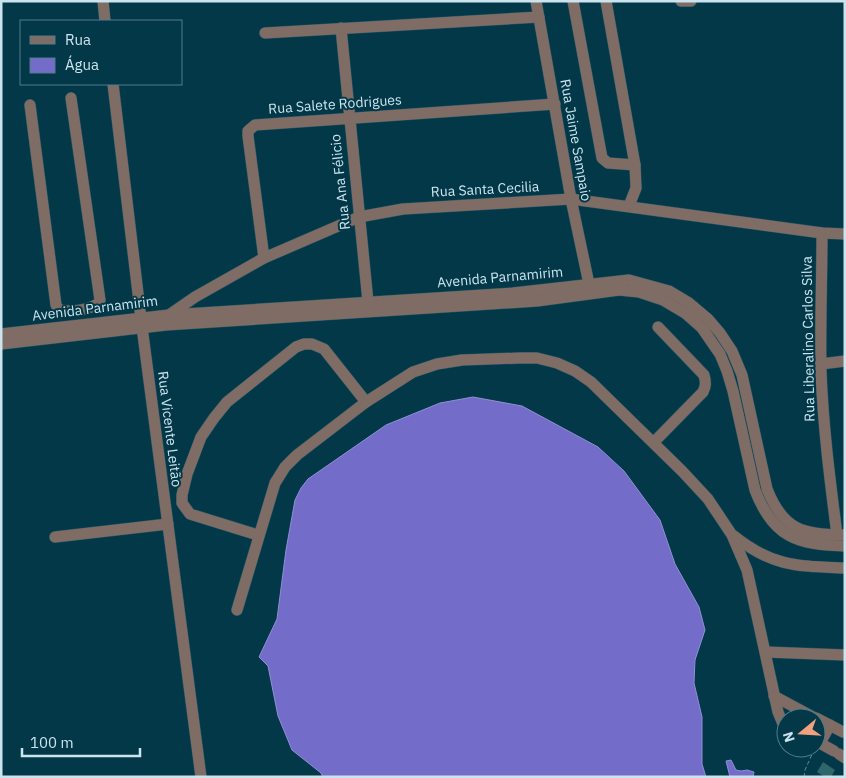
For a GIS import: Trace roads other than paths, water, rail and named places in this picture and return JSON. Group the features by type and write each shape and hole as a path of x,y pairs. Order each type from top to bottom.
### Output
{"street":[{"path":"103,1 105,20"},
{"name":"Rua Jaime Sampaio","path":"536,1 571,199 589,284"},
{"path":"573,1 602,158 608,163 636,165"},
{"path":"606,1 636,165 636,188 628,206"},
{"path":"681,1 691,1"},
{"path":"265,34 538,17"},
{"name":"Rua Ana Félicio","path":"341,28 368,302"},
{"name":"Rua Vicente Leitão","path":"113,85 145,324 168,524 201,777"},
{"path":"30,105 56,305 62,310 72,310 94,306 99,304 100,300 71,98"},
{"name":"Rua Salete Rodrigues","path":"264,258 248,131 255,125 555,104"},
{"name":"Rua Santa Cecilia","path":"145,324 169,315 195,297 264,258 359,217 403,209 571,199 822,233 845,234"},
{"name":"Rua Liberalino Carlos Silva","path":"822,233 821,364 827,459 841,535"},
{"name":"Avenida Parnamirim","path":"169,315 513,293 629,280 669,291 689,303 708,319 732,351 742,375 755,490 774,525 792,538 804,542 818,546 845,546"},
{"name":"Avenida Parnamirim","path":"1,334 74,325 145,324 537,302 618,290 639,292 663,300 685,313 711,339 727,371 766,489 773,506 782,517 794,527 808,532 841,535"},
{"path":"72,310 74,325"},
{"name":"Avenida Parnamirim","path":"1,344 145,324"},
{"path":"654,442 706,387 704,375 658,327"},
{"path":"258,535 190,514 182,503 187,474 201,437 214,418 227,402 296,347 304,344 312,344 324,349 366,402"},
{"path":"237,610 275,483 285,467 297,455 366,402 413,372 437,364 462,360 537,358 575,370 591,382 654,442 708,498 732,535 749,578 777,708"},
{"path":"821,364 845,361"},
{"path":"55,538 168,524"},
{"path":"732,535 751,550 767,558 792,565 845,568"},
{"path":"749,578 755,566 767,558"},
{"path":"766,652 845,655"},
{"path":"774,696 797,708"},
{"path":"781,708 789,704"},
{"path":"826,723 843,732"},
{"path":"826,731 830,725"},
{"path":"826,747 839,754"}],"water":[{"path":"473,397 522,406 598,447 624,471 660,520 675,564 699,607 705,630 695,660 694,683 702,717 702,764 706,777 323,777 321,773 292,750 278,716 268,666 259,657 277,619 295,500 301,488 308,479 386,425 440,403"},
{"path":"731,760 736,770 754,772 753,777 730,777 726,761"}]}
